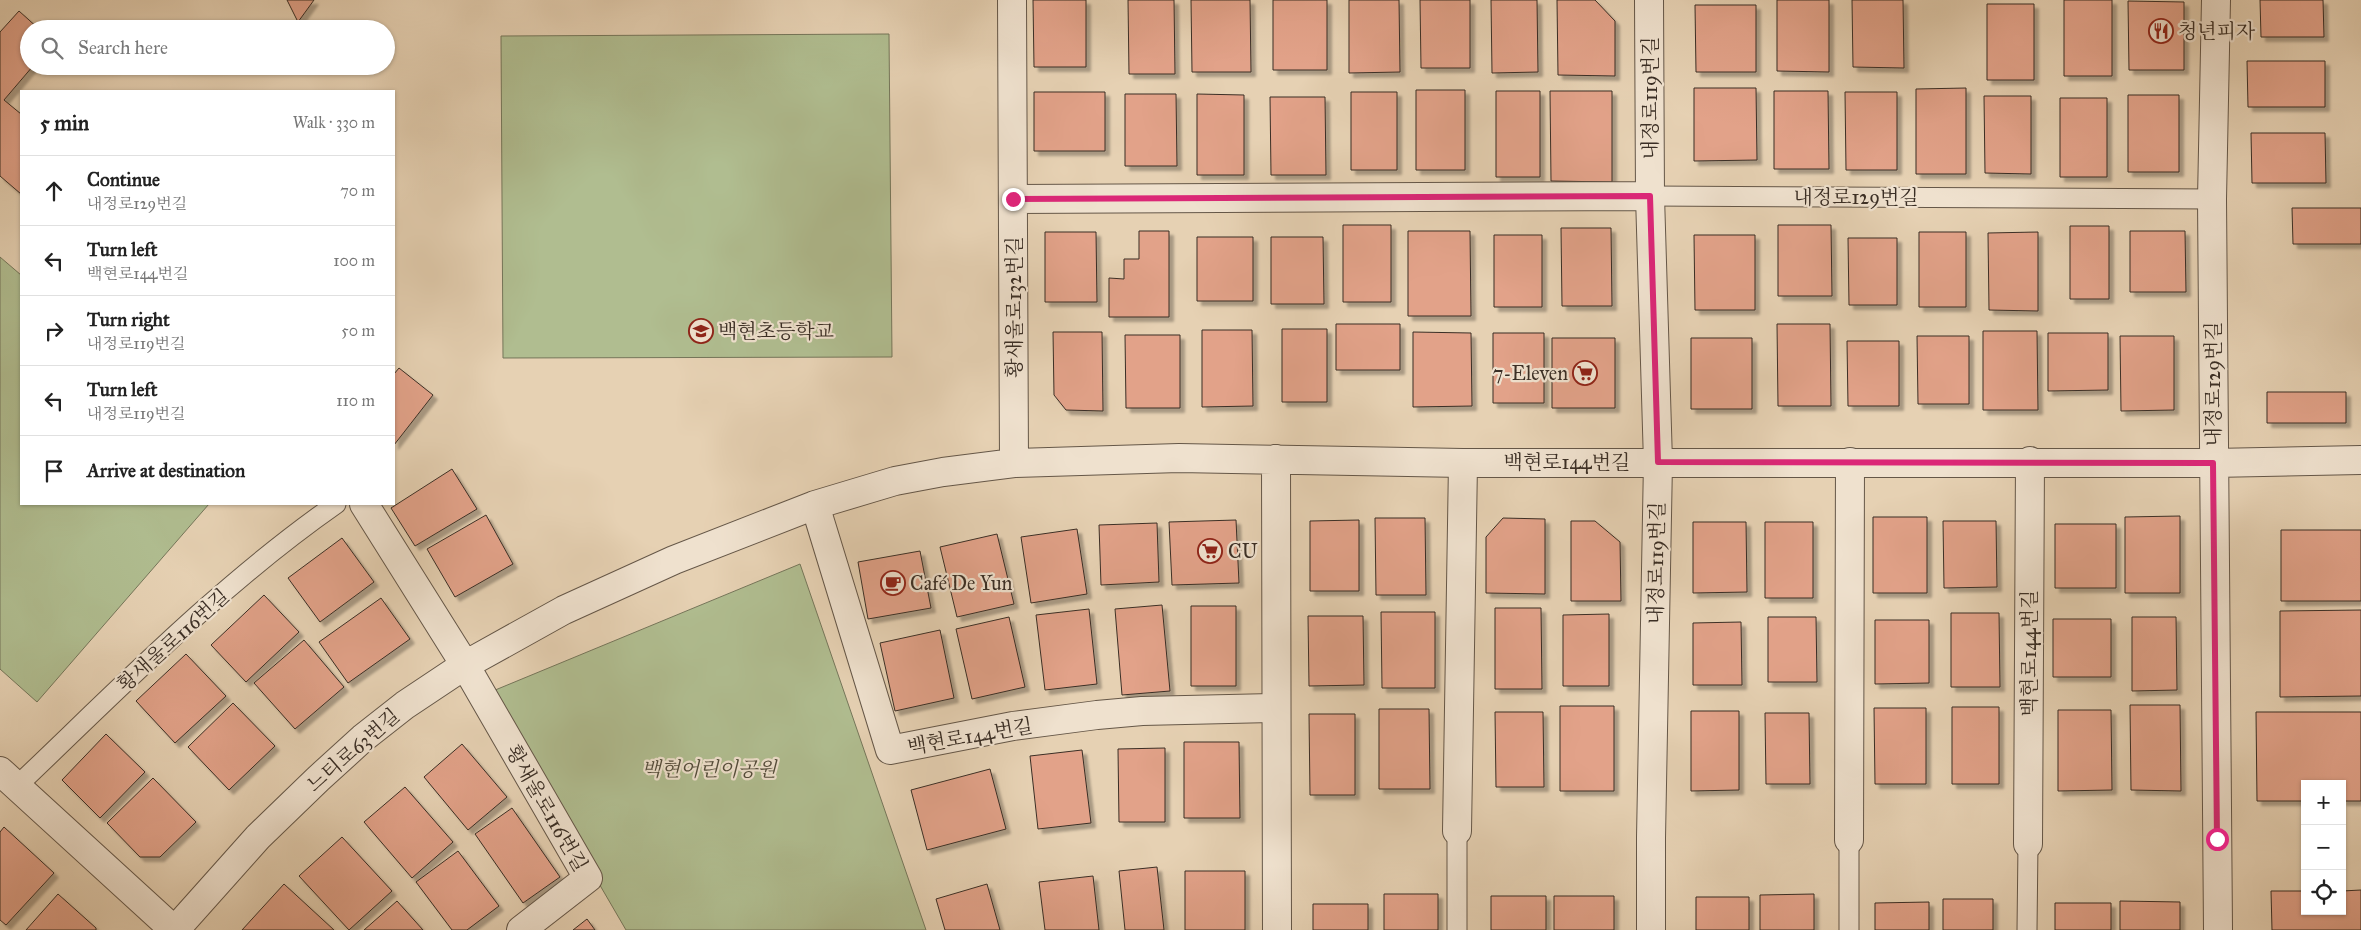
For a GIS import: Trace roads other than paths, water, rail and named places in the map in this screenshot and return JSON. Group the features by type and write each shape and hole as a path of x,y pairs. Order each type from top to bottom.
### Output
{"street":[{"name":"황새울로132번길","path":"1012,0 1014,463"},
{"name":"내정로119번길","path":"1650,0 1650,196 1658,462 1651,930"},
{"name":"내정로129번길","path":"2216,0 2212,199 2218,930"},
{"path":"1013,199 1650,196"},
{"name":"백현로144번길","path":"564,610 682,557 815,505 895,481 943,472 1014,463 1180,458 1463,463 2030,461 2213,463 2361,460"},
{"path":"1276,459 1277,930"},
{"name":"백현로144번길","path":"2028,844 2030,461"},
{"path":"1849,840 1850,462"},
{"path":"1457,832 1463,463"},
{"path":"365,505 465,664"},
{"name":"백현로144번길","path":"815,505 890,750 1013,726 1097,715 1142,711 1276,708"},
{"name":"느티로63번길","path":"175,930 258,838 363,738 404,705 465,664 564,610"},
{"name":"황새울로116번길","path":"465,664 588,878 521,930"},
{"name":"황새울로116번길","path":"9,779 175,930"}],"lane":[{"name":"내정로129번길","path":"1650,196 2212,199"},
{"name":"황새울로116번길","path":"9,779 266,556 335,505"},
{"path":"1457,832 1457,930"},
{"path":"1848,930 1849,840"},
{"path":"2027,930 2028,844"}],"place":[{"name":"청년피자","path":"2161,31"},
{"name":"백현초등학교","path":"701,331"},
{"name":"7-Eleven","path":"1585,373"},
{"name":"CU","path":"1210,551"},
{"name":"Café De Yun","path":"893,583"}],"park label":[{"name":"백현어린이공원","path":"709,769"}]}
